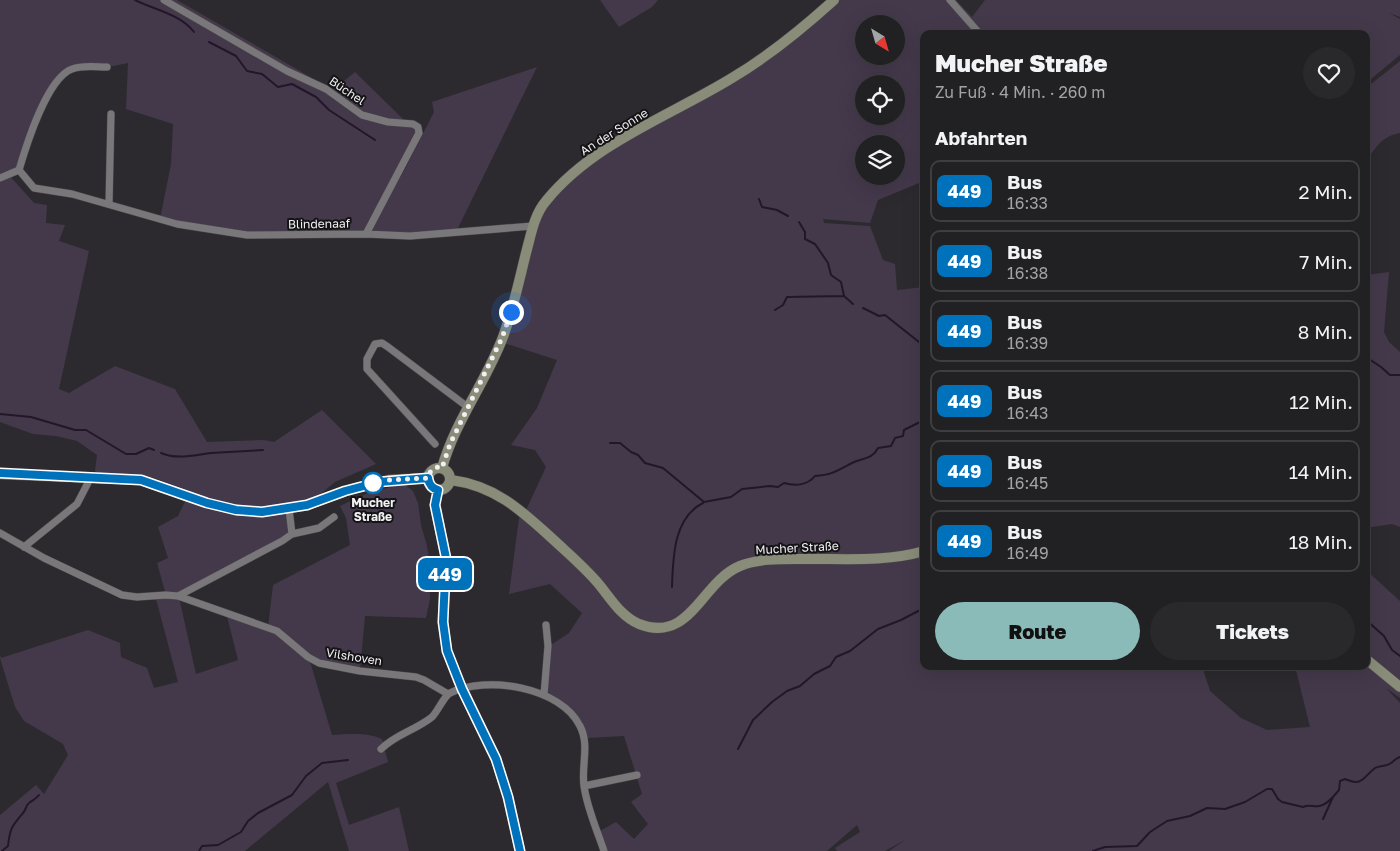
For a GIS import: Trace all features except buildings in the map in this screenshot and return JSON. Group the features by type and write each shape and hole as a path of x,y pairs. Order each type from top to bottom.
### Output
{"main road":[{"name":"An der Sonne","path":"442,468 450,444 502,338 533,226 546,200 587,162 628,136 764,58 834,0"},
{"path":"438,467 442,468 449,472 450,480 446,488 438,490 432,488 428,483 431,470 438,467"},
{"path":"0,474 141,480 207,503 236,510 262,512 307,505 368,484 389,480 428,478"},
{"name":"Mucher Straße","path":"450,480 482,487 514,506 582,566 627,617 638,624 651,627 667,627 682,621 725,574 750,563 782,559 904,556 920,551"},
{"path":"438,490 435,505 446,558 443,622 447,651 462,689 498,766 508,797 520,851"},
{"path":"1370,662 1400,687"}],"street":[{"name":"Büchel","path":"164,0 287,71 326,89 362,115 388,122 413,124 418,127 419,133 366,234"},
{"path":"950,0 976,30"},
{"path":"0,178 19,170 41,108 61,77 70,70 83,66 107,67"},
{"path":"109,204 111,114"},
{"name":"Blindenaaf","path":"19,170 34,188 72,194 177,224 246,235 366,234 410,236 454,234 533,226"},
{"path":"435,444 367,369 367,359 375,344 382,343 388,347 468,408"},
{"path":"24,547 77,504 91,477"},
{"path":"289,509 292,534"},
{"name":"Vilshoven","path":"178,596 292,534 319,528 334,517"},
{"name":"Vilshoven","path":"0,534 88,580 122,595 137,597 178,596 277,631 308,657 319,663 360,671 416,677 448,694"},
{"path":"544,695 548,646 546,626"},
{"path":"381,749 390,740 433,716 448,694 462,689 484,686 507,686 544,695 563,707 580,726 585,742 584,786 604,851"},
{"path":"584,786 637,775"}],"shaded area":[{"path":"0,0 177,0 333,90 355,72 403,119 404,126 414,127 417,132 365,231 256,236 160,219 171,164 173,124 126,109 128,63 108,67 70,70 41,108 19,170 9,175 34,203 47,205 46,223 65,225 59,241 89,251 59,389 69,393 115,366 175,389 207,442 264,440 274,442 322,410 376,464 335,482 307,505 289,509 292,534 179,597 196,674 238,660 226,612 268,627 273,585 350,545 346,518 340,506 370,492 404,484 413,491 418,503 431,570 430,599 426,618 365,616 360,671 309,658 332,735 364,734 382,739 388,762 336,783 349,825 399,807 409,851 349,851 328,782 245,851 0,851 0,815 36,785 44,794 68,755 63,744 24,721 15,707 0,655 1,658 88,630 120,643 121,657 147,668 154,688 178,682 155,595 166,595 157,563 168,558 158,527 178,516 190,491 154,478 101,474 95,471 97,455 77,441 56,436 33,434 0,422"},
{"path":"600,0 658,0 652,7 619,27"},
{"path":"834,0 956,0 972,17 985,0 1400,0 1400,17 1389,13 1400,19 1400,55 1370,80 1370,30 920,30 920,183 878,200 870,223 823,219 824,223 870,226 883,260 895,264 897,290 920,287 920,670 1203,670 1210,691 1241,718 1267,730 1310,727 1296,670 1370,670 1370,574 1400,601 1400,698 1386,688 1400,703 1400,851 889,851 905,840 885,851 837,851 835,848 860,832 857,825 827,851 604,851 598,832 616,822 634,839 648,824 631,802 642,794 624,736 588,738 576,717 566,706 547,692 551,645 569,633 582,613 550,584 509,594 519,518 526,510 546,467 535,450 511,445 537,408 557,360 501,342 541,207 587,162 732,78"},
{"path":"1400,61 1400,133 1383,140 1370,157 1370,85"},
{"path":"537,67 456,232 368,232 405,169 434,112 432,102"},
{"path":"1389,272 1384,332 1389,342 1400,352 1400,527 1392,524 1370,527 1370,274"}],"waterway":[{"path":"135,0 182,21 194,32"},
{"path":"209,42 236,56 247,71 262,74 278,87 292,84 316,97 329,110 375,140"},
{"path":"759,199 762,207 777,210 788,216"},
{"path":"799,222 805,232 805,239 815,244 828,263 831,275 841,282 844,296"},
{"path":"775,310 783,305 787,297 844,296 853,304"},
{"path":"863,308 879,316 885,315 920,343"},
{"path":"1370,360 1390,375 1400,375"},
{"path":"0,414 31,417 75,430 86,430 126,454 136,454 149,448 154,450"},
{"path":"610,443 620,443 638,455 645,463 663,468 704,502 731,497 742,489 778,487 784,483 796,485 808,482 815,476 826,475 870,456 878,448 891,446 895,438 903,436 904,430 920,422"},
{"path":"161,453 179,457 263,450"},
{"path":"672,587 674,552 680,529 693,510 703,503"},
{"path":"738,749 753,720 772,702 787,691 800,686 814,674 830,666 836,657 850,651 878,629 920,610"},
{"path":"1370,624 1384,636 1392,650 1400,656"},
{"path":"1093,851 1105,847 1137,846 1150,832 1167,821 1190,816 1207,808 1225,809 1245,802 1267,789 1272,789 1282,802 1303,807 1322,805 1330,800 1339,790 1340,781 1345,779 1356,782 1362,780 1375,768 1385,766 1400,757"},
{"path":"199,851 202,846 218,845 241,832 248,821 258,813 292,795 306,776 322,763 348,760"},
{"path":"2,851 8,846 14,824 28,804 39,795"},
{"path":"1323,819 1333,797"}],"bus line":[{"name":"449","path":"0,473 141,480 207,503 236,510 262,512 307,505 368,484 389,480 428,478 428,483 432,488 438,490 435,505 446,558 443,592 445,643 454,671 496,759 508,797 520,851"}],"place":[{"name":"Mucher Straße","path":"373,483"}],"route":[{"path":"373,483 368,484 389,480 428,478 431,470 438,467 442,468 450,444 502,338 511,312"}]}
